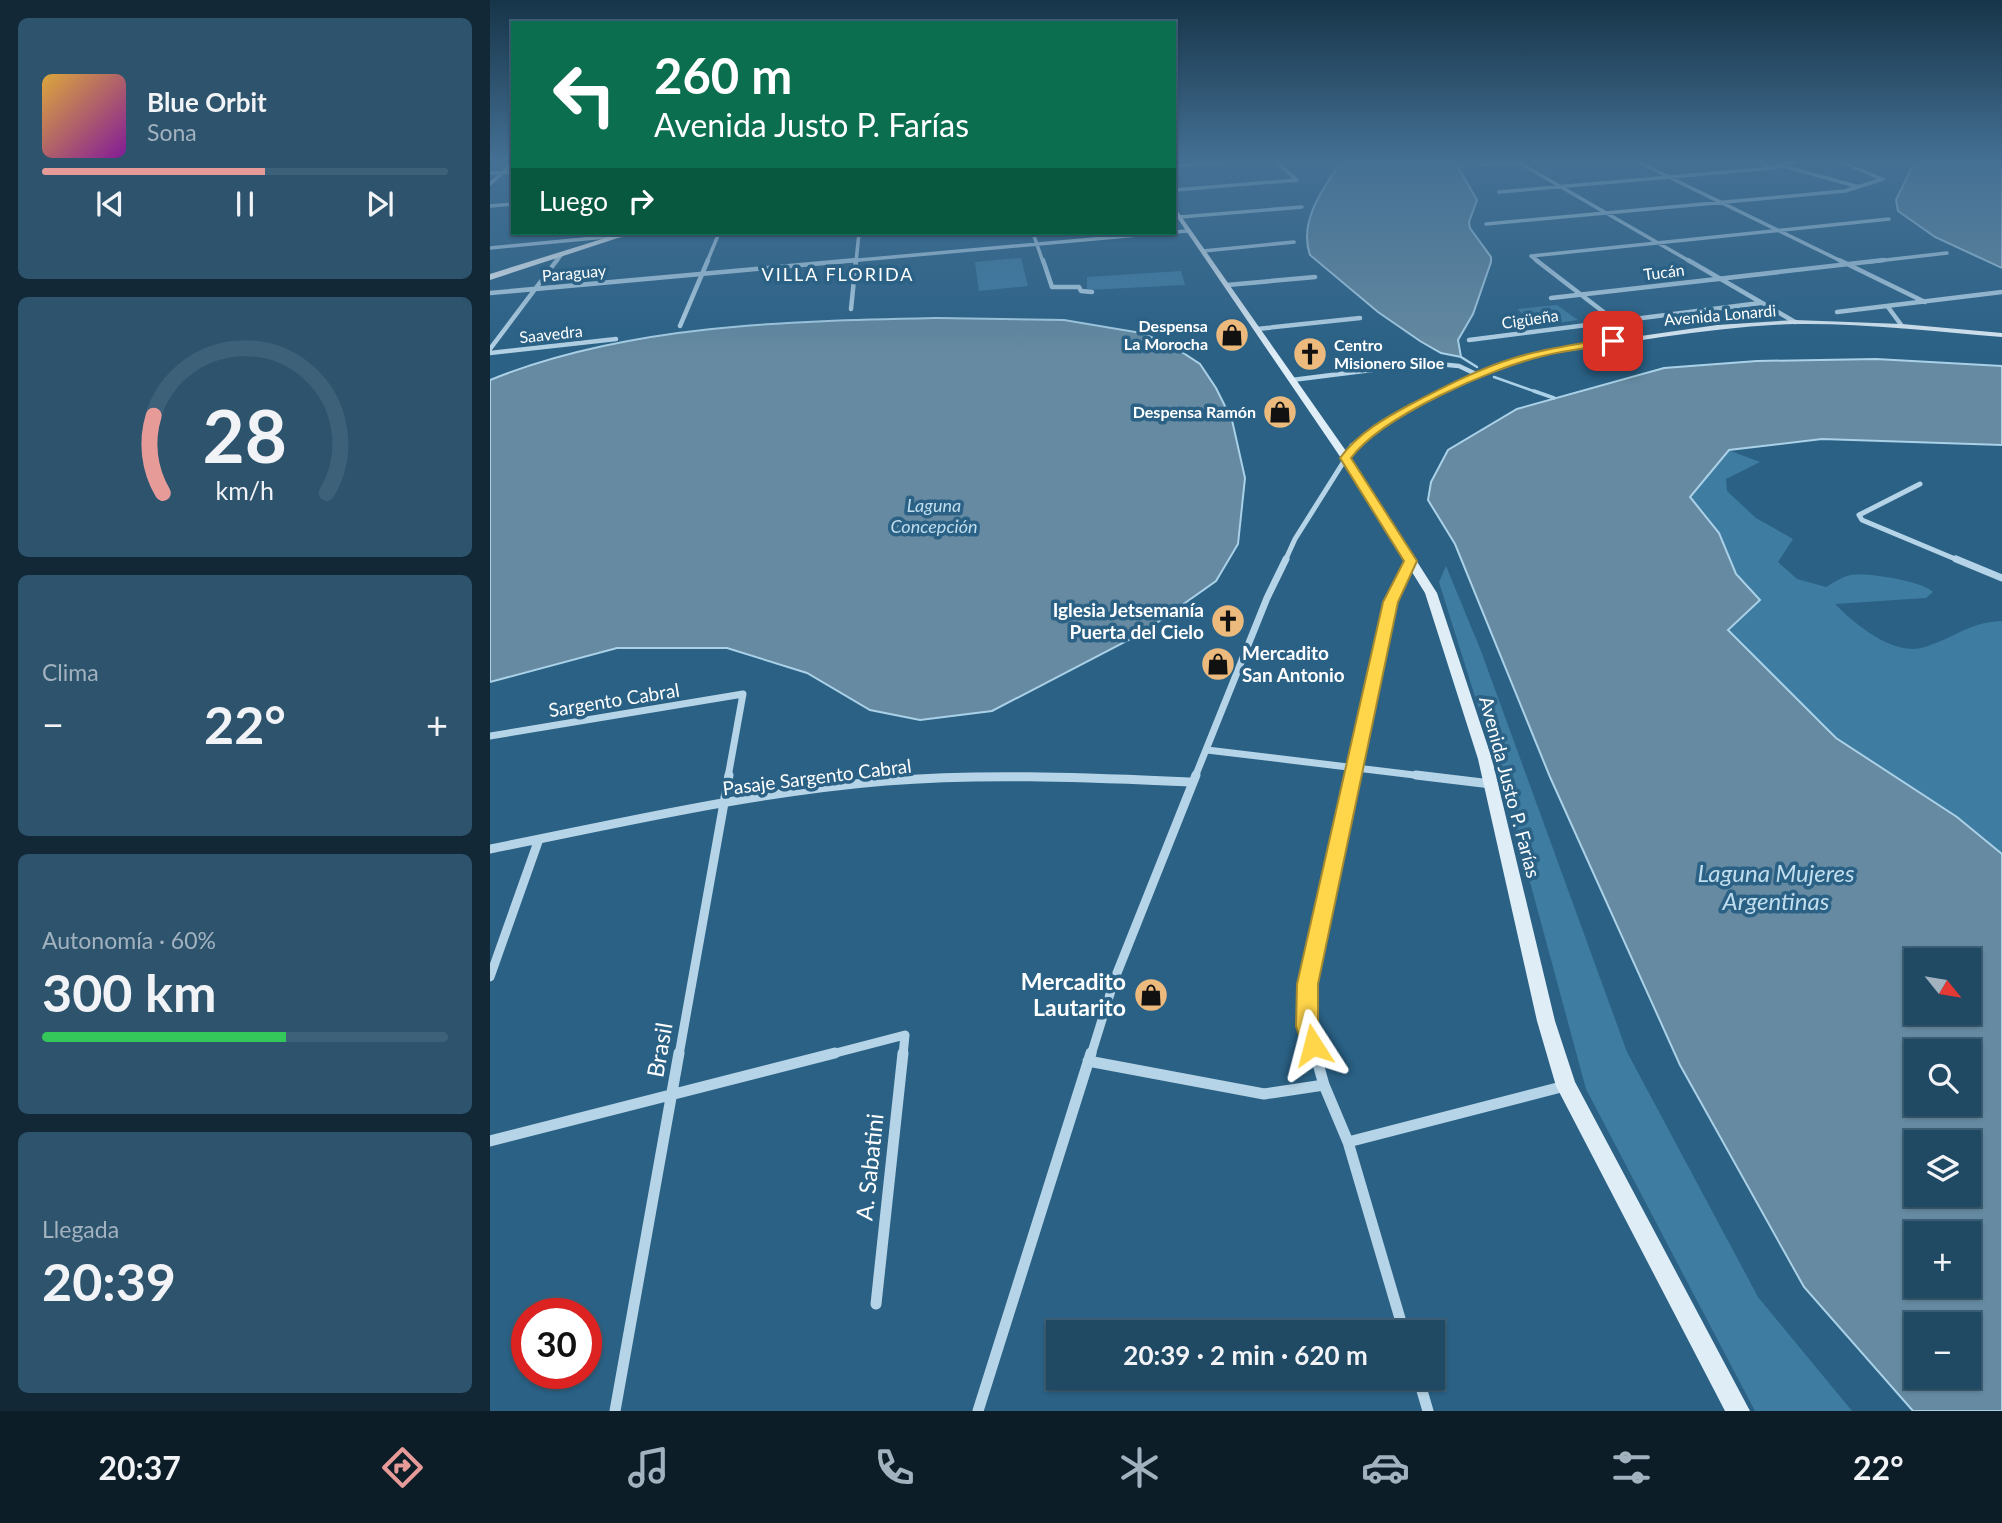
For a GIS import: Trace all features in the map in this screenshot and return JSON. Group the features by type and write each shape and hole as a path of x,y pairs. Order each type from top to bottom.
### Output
{"main road":[{"path":"490,275 564,249 618,235"},
{"path":"564,249 619,235"}],"street":[{"name":"Avenida Justo P. Farías","path":"1184,225 1346,458 1432,593 1492,784 1546,1021 1566,1086 1738,1411"},
{"path":"1628,225 1795,322"},
{"path":"1766,225 1925,302"},
{"path":"1636,337 1531,256 1829,225"},
{"path":"1176,232 1188,231"},
{"path":"490,351 574,235"},
{"path":"680,326 718,235"},
{"path":"852,309 859,235"},
{"path":"1034,235 1052,287 1079,287 1081,291 1092,292"},
{"name":"Paraguay","path":"490,293 1139,235"},
{"path":"1203,251 1294,242"},
{"path":"490,248 564,249"},
{"name":"Tucán","path":"1552,298 1947,253"},
{"path":"1227,285 1315,277"},
{"path":"1837,312 2002,292"},
{"name":"Cigüeña","path":"1469,340 1760,303"},
{"path":"1888,307 1902,326"},
{"path":"1257,329 1360,318"},
{"name":"Avenida Lonardi","path":"1346,458 1354,446 1388,421 1478,375 1544,353 1636,337 1717,327 1795,322 1902,326 2002,335"},
{"name":"Saavedra","path":"490,351 616,339"},
{"path":"1292,380 1427,363 1458,366 1478,375"},
{"path":"978,1411 1115,978 1267,597 1295,538 1346,458"},
{"path":"1920,484 1859,515 1862,520 2002,578"},
{"path":"1400,1320 1348,1142 1324,1085 1307,1026 1308,984 1354,766 1391,602 1410,561"},
{"name":"Sargento Cabral","path":"490,736 743,694"},
{"name":"Brasil","path":"615,1411 743,694"},
{"path":"1207,750 1492,784"},
{"name":"Pasaje Sargento Cabral","path":"490,849 723,803 886,781 1050,777 1193,782"},
{"path":"490,977 539,839"},
{"name":"A. Sabatini","path":"672,1096 905,1035 876,1304"},
{"path":"1088,1061 1264,1094 1324,1085"},
{"path":"1348,1142 1566,1086"},
{"path":"490,1141 672,1096"},
{"path":"1422,1390 1428,1411"}],"shaded area":[{"path":"1021,258 1028,286 979,291 975,262"},
{"path":"1181,271 1185,285 1087,290 1087,277"},
{"path":"1557,305 1578,320 1537,326 1517,309"},
{"path":"1728,450 1760,462 1726,479 1727,491 1756,518 1793,539 1778,562 1797,579 1826,587 1848,576 1869,575 1907,581 1933,592 1926,598 1835,604 1876,637 1913,649 1936,643 1979,624 2002,621 2002,854 1957,817 1836,738 1728,630 1760,600 1736,574 1719,533 1690,497"},
{"path":"1446,566 1481,651 1627,1052 1758,1297 1852,1411 1755,1411 1586,1089 1510,808 1439,582"}],"water":[{"path":"1308,225 1469,225 1491,257 1491,262 1473,314 1458,340 1461,357 1441,353 1378,312 1310,255"},
{"path":"1918,225 2002,225 2002,268 1935,237"},
{"name":"Laguna Concepción","path":"938,318 1064,320 1141,333 1171,345 1200,364 1232,420 1245,478 1238,544 1216,581 1144,632 992,711 920,720 870,710 807,673 727,648 617,648 490,682 490,380 543,361 598,347 711,329 825,321"},
{"name":"Laguna Mujeres Argentinas","path":"1876,359 2002,366 2002,445 1822,439 1729,450 1690,497 1719,533 1736,574 1760,600 1728,630 1836,738 1957,817 2002,854 2002,1411 1913,1411 1804,1287 1680,1065 1550,777 1455,544 1428,500 1431,482 1448,450 1517,409 1664,368 1757,361"}],"waterway":[{"path":"1461,357 1477,367"},
{"path":"1494,377 1539,393"},
{"path":"1534,391 1554,398"}],"place":[{"name":"Despensa La Morocha","path":"1232,335"},
{"name":"Centro Misionero Siloe","path":"1310,354"},
{"name":"Despensa Ramón","path":"1280,412"},
{"name":"Iglesia Jetsemanía Puerta del Cielo","path":"1228,621"},
{"name":"Mercadito San Antonio","path":"1218,664"},
{"name":"Mercadito Lautarito","path":"1151,995"}],"district":[{"name":"VILLA FLORIDA","path":"838,275"}],"route":[{"path":"1313,1045 1307,1026 1308,984 1391,602 1410,561 1346,458 1354,446 1388,421 1457,384 1514,361 1613,341"}]}
